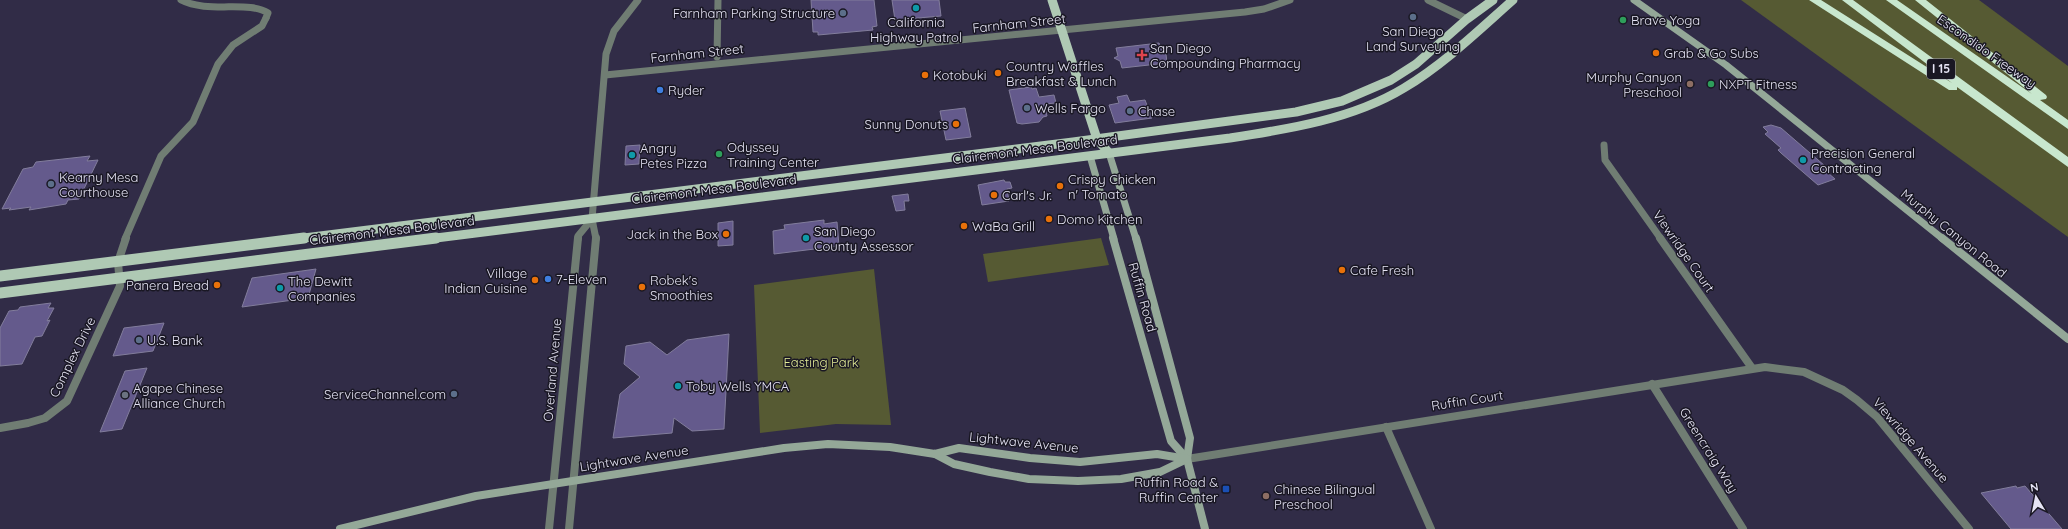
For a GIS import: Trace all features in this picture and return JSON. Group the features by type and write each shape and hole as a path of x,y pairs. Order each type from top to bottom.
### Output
{"highway":[{"path":"1814,0 2035,139"},
{"name":"I 15","path":"1847,0 2068,163"},
{"name":"Escondido Freeway","path":"1891,0 2068,125"},
{"path":"1920,0 2068,118"}],"main road":[{"name":"Ruffin Road","path":"1052,0 1097,139 1109,153 1146,271 1190,438 1187,459 1205,529"},
{"name":"Clairemont Mesa Boulevard","path":"0,276 1097,139 1296,112 1342,101 1376,88 1416,64 1467,19 1493,0"},
{"name":"Clairemont Mesa Boulevard","path":"0,293 1090,156 1304,126 1360,108 1385,98 1428,72 1513,0"},
{"name":"Murphy Canyon Road","path":"1634,0 1726,65 2068,339"},
{"path":"1090,156 1097,139"},
{"name":"Ruffin Road","path":"1090,156 1171,441 1187,459"},
{"name":"Lightwave Avenue","path":"340,529 476,496 784,448 828,444 890,447 936,454 954,464 1029,479 1078,481 1121,479 1160,472 1187,459"},
{"name":"Lightwave Avenue","path":"936,454 959,448 1030,458 1080,462 1157,454 1187,459"}],"street":[{"path":"120,279 118,262 121,249 162,156 193,122 221,60 233,45 262,26 268,13 266,9 254,3 208,7 194,6 181,0"},
{"path":"569,529 596,234 592,219 608,39 617,23 638,0"},
{"path":"717,57 718,0"},
{"name":"Farnham Street","path":"605,75 1245,12 1264,9 1290,0"},
{"path":"1428,0 1467,19"},
{"name":"Viewridge Court","path":"1604,145 1605,160 1752,368"},
{"name":"Overland Avenue","path":"549,529 578,236 592,219"},
{"name":"Complex Drive","path":"0,428 42,421 53,415 67,401 119,290 120,279"},
{"name":"Viewridge Avenue","path":"1752,368 1765,367 1804,372 1842,390 1857,400 1877,417 1970,529"},
{"name":"Ruffin Court","path":"1187,459 1752,368"},
{"name":"Greencraig Way","path":"1652,384 1743,529"},
{"path":"1386,427 1431,529"}],"green space":[{"path":"1741,0 1979,0 2068,66 2068,237"},
{"path":"1101,238 1109,265 988,282 983,254"},
{"name":"Easting Park","path":"874,269 891,425 836,424 760,433 754,285"}],"building":[{"name":"Farnham Parking Structure","path":"811,0 874,0 877,26 872,27 873,30 818,35 818,32 813,32"},
{"name":"California Highway Patrol","path":"892,0 939,0 941,16 895,20"},
{"name":"San Diego Compounding Pharmacy","path":"1159,43 1163,53 1166,54 1167,63 1122,68 1120,61 1114,58 1118,56 1116,48"},
{"name":"Wells Fargo","path":"1031,87 1032,89 1036,88 1039,97 1054,95 1056,103 1044,104 1047,116 1043,117 1039,122 1022,124 1017,123 1009,90"},
{"name":"Chase","path":"1127,95 1130,102 1145,100 1152,118 1115,123 1109,105 1119,103 1117,97"},
{"name":"Sunny Donuts","path":"965,108 971,137 946,140 940,111"},
{"name":"Precision General Contracting","path":"1771,125 1781,128 1825,166 1821,167 1835,179 1818,185 1781,153 1778,150 1781,148 1765,134 1768,132 1763,127"},
{"name":"Angry Petes Pizza","path":"640,145 639,164 625,165 626,146"},
{"name":"Kearny Mesa Courthouse","path":"90,156 87,161 98,160 79,199 68,200 66,204 29,210 31,207 9,210 11,208 2,209 23,169 33,167 36,162"},
{"name":"Carl's Jr.","path":"1004,180 1005,182 1010,182 1012,188 1007,189 1009,201 982,205 978,185"},
{"path":"908,194 909,201 904,201 905,210 896,211 892,196"},
{"name":"San Diego County Assessor","path":"824,220 824,224 837,222 839,246 774,254 773,231 785,229 784,225"},
{"name":"Jack in the Box","path":"733,221 733,245 718,246 718,223"},
{"name":"The Dewitt Companies","path":"316,269 308,298 242,307 252,278"},
{"path":"51,303 48,308 54,308 47,321 50,320 42,336 35,337 22,364 0,366 0,328 9,311 18,310 20,307"},
{"name":"U.S. Bank","path":"164,323 153,351 113,356 124,328"},
{"name":"Toby Wells YMCA","path":"729,334 724,429 692,431 674,418 672,433 613,438 620,394 640,377 624,364 626,346 650,342 667,355 687,340"},
{"name":"Agape Chinese Alliance Church","path":"147,368 122,429 100,432 125,371"},
{"path":"2016,486 2017,488 2025,486 2062,529 2011,529 1981,493"}],"place":[{"name":"California Highway Patrol","path":"916,8"},
{"name":"Farnham Parking Structure","path":"843,13"},
{"name":"San Diego Land Surveying","path":"1413,17"},
{"name":"Brave Yoga","path":"1623,20"},
{"name":"Grab & Go Subs","path":"1656,53"},
{"name":"San Diego Compounding Pharmacy","path":"1142,55"},
{"name":"Country Waffles Breakfast & Lunch","path":"998,73"},
{"name":"Kotobuki","path":"925,75"},
{"name":"Murphy Canyon Preschool","path":"1690,84"},
{"name":"NXPT Fitness","path":"1711,84"},
{"name":"Ryder","path":"660,90"},
{"name":"Wells Fargo","path":"1027,108"},
{"name":"Chase","path":"1130,111"},
{"name":"Sunny Donuts","path":"956,124"},
{"name":"Odyssey Training Center","path":"719,154"},
{"name":"Angry Petes Pizza","path":"632,155"},
{"name":"Precision General Contracting","path":"1803,160"},
{"name":"Kearny Mesa Courthouse","path":"51,184"},
{"name":"Crispy Chicken n' Tomato","path":"1060,186"},
{"name":"Carl's Jr.","path":"994,195"},
{"name":"Domo Kitchen","path":"1049,219"},
{"name":"WaBa Grill","path":"964,226"},
{"name":"Jack in the Box","path":"726,234"},
{"name":"San Diego County Assessor","path":"806,238"},
{"name":"Cafe Fresh","path":"1342,270"},
{"name":"7-Eleven","path":"548,279"},
{"name":"Village Indian Cuisine","path":"535,280"},
{"name":"Panera Bread","path":"217,285"},
{"name":"Robek's Smoothies","path":"642,287"},
{"name":"The Dewitt Companies","path":"280,288"},
{"name":"U.S. Bank","path":"139,340"},
{"name":"Toby Wells YMCA","path":"678,386"},
{"name":"ServiceChannel.com","path":"454,394"},
{"name":"Agape Chinese Alliance Church","path":"125,395"},
{"name":"Ruffin Road & Ruffin Center","path":"1226,489"},
{"name":"Chinese Bilingual Preschool","path":"1266,496"}]}
